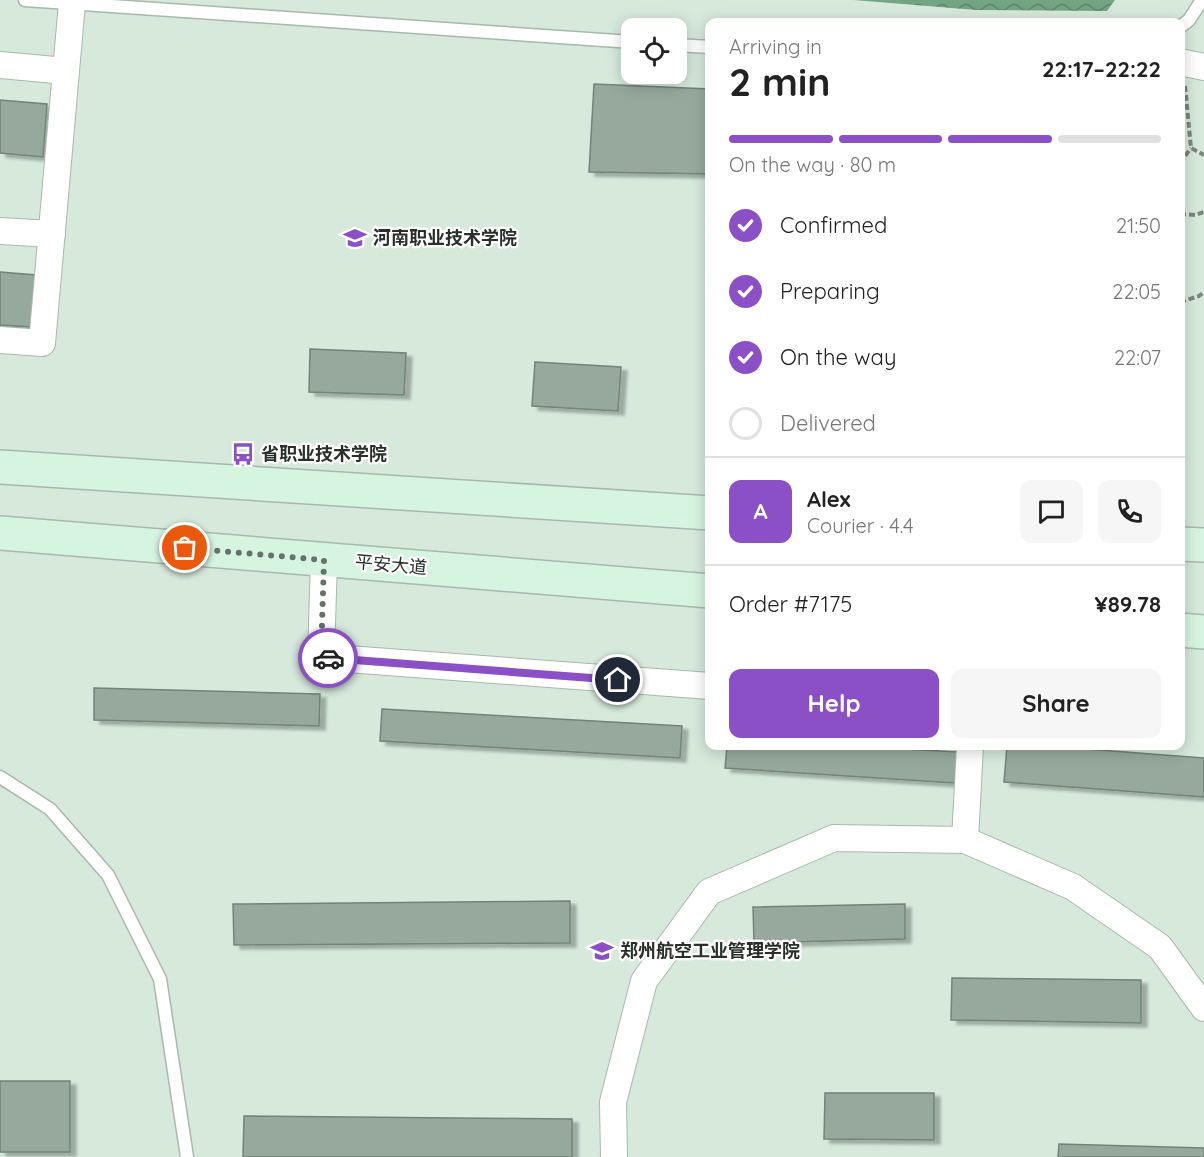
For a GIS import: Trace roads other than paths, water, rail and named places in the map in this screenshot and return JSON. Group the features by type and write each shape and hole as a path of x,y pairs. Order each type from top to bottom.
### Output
{"main road":[{"path":"0,467 705,513"},
{"name":"平安大道","path":"0,533 705,591"},
{"path":"1185,543 1204,545"},
{"path":"1185,630 1204,632"}],"street":[{"path":"0,340 42,343 72,3"},
{"path":"0,65 66,71"},
{"path":"0,231 52,234"},
{"path":"324,560 321,657 705,686"},
{"path":"965,840 970,750"},
{"path":"614,1157 613,1102 644,981 709,891 834,838 965,840 1073,887 1160,947 1204,1008"}],"lane":[{"path":"25,0 621,41"},
{"path":"1185,23 1202,0"},
{"path":"687,46 705,47"},
{"path":"0,777 50,809 108,875 160,979 187,1157"}],"water":[{"path":"854,0 1115,0 1107,11 976,10"}],"place":[{"name":"河南职业技术学院","path":"355,238"},
{"name":"省职业技术学院","path":"243,454"},
{"name":"郑州航空工业管理学院","path":"602,951"}]}
